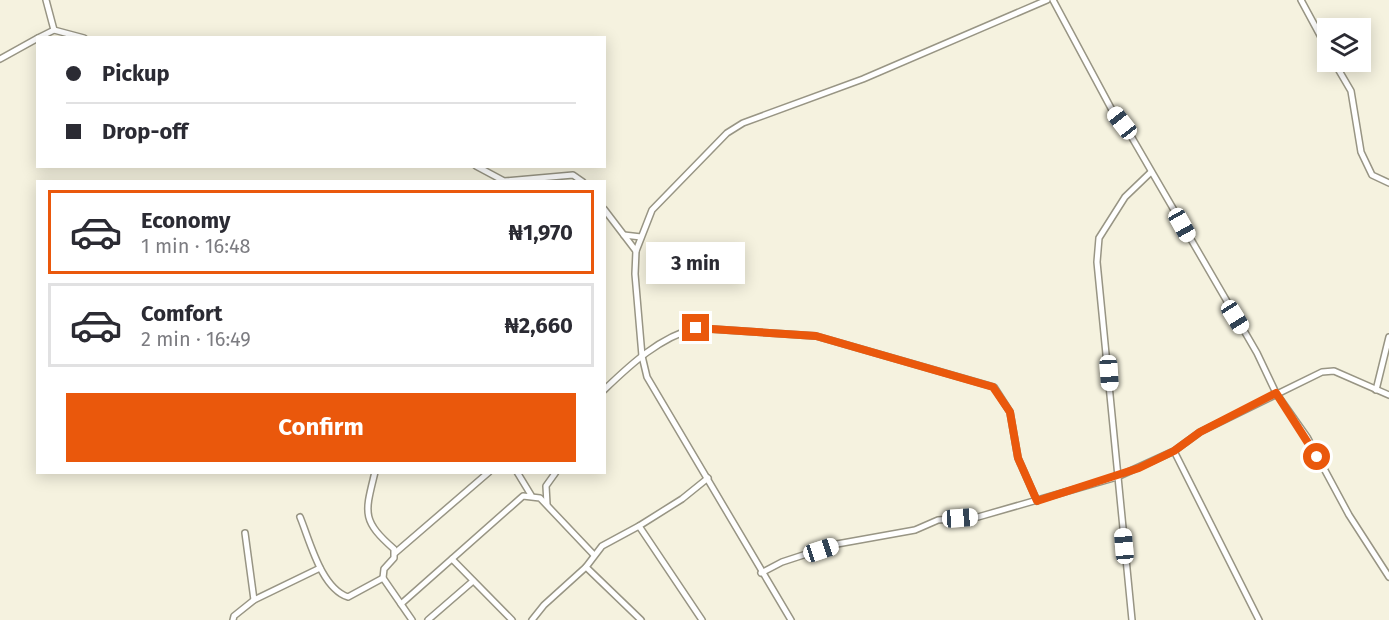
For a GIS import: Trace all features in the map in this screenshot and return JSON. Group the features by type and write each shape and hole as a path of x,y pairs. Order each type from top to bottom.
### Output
{"street":[{"path":"46,0 54,30"},
{"path":"790,620 760,573 708,478 661,404 647,377 642,356 635,274 636,251 652,210 727,133 743,123 863,79 1047,0"},
{"path":"1053,0 1112,110 1131,136 1257,353 1276,393 1307,437 1349,515 1389,577"},
{"path":"1301,0 1317,30"},
{"path":"42,36 54,30 76,36"},
{"path":"0,59 36,39"},
{"path":"1340,72 1351,91 1361,152 1372,175 1389,183"},
{"path":"480,168 502,180"},
{"path":"1132,620 1097,262 1099,238 1125,197 1151,172"},
{"path":"516,180 573,175 580,180"},
{"path":"606,212 636,251"},
{"path":"624,235 641,237"},
{"path":"606,388 642,356 678,333 696,328 816,336 993,387 1010,412 1018,458 1037,501"},
{"path":"1376,390 1389,338"},
{"path":"760,573 782,562 837,544 915,530 938,520 978,517 1117,477 1174,451 1200,432 1308,376 1334,371 1389,395"},
{"path":"1174,451 1259,620"},
{"path":"375,474 366,512 376,532 394,549 395,553"},
{"path":"412,620 383,578 384,569 395,553 487,474"},
{"path":"518,474 531,495 547,504 594,555"},
{"path":"547,504 546,486 555,474"},
{"path":"532,620 544,604 586,567 602,546 682,500 708,478"},
{"path":"401,604 523,496 531,495"},
{"path":"300,517 320,568 342,595 348,597 383,578"},
{"path":"639,526 702,620"},
{"path":"245,534 254,600"},
{"path":"452,559 512,620"},
{"path":"586,567 641,620"},
{"path":"233,620 234,616 254,600 320,568"},
{"path":"428,620 473,581"}],"route":[{"path":"696,328 816,336 993,387 1010,412 1018,458 1037,501 1139,468 1174,451 1200,432 1276,393 1307,437 1317,457"}]}
